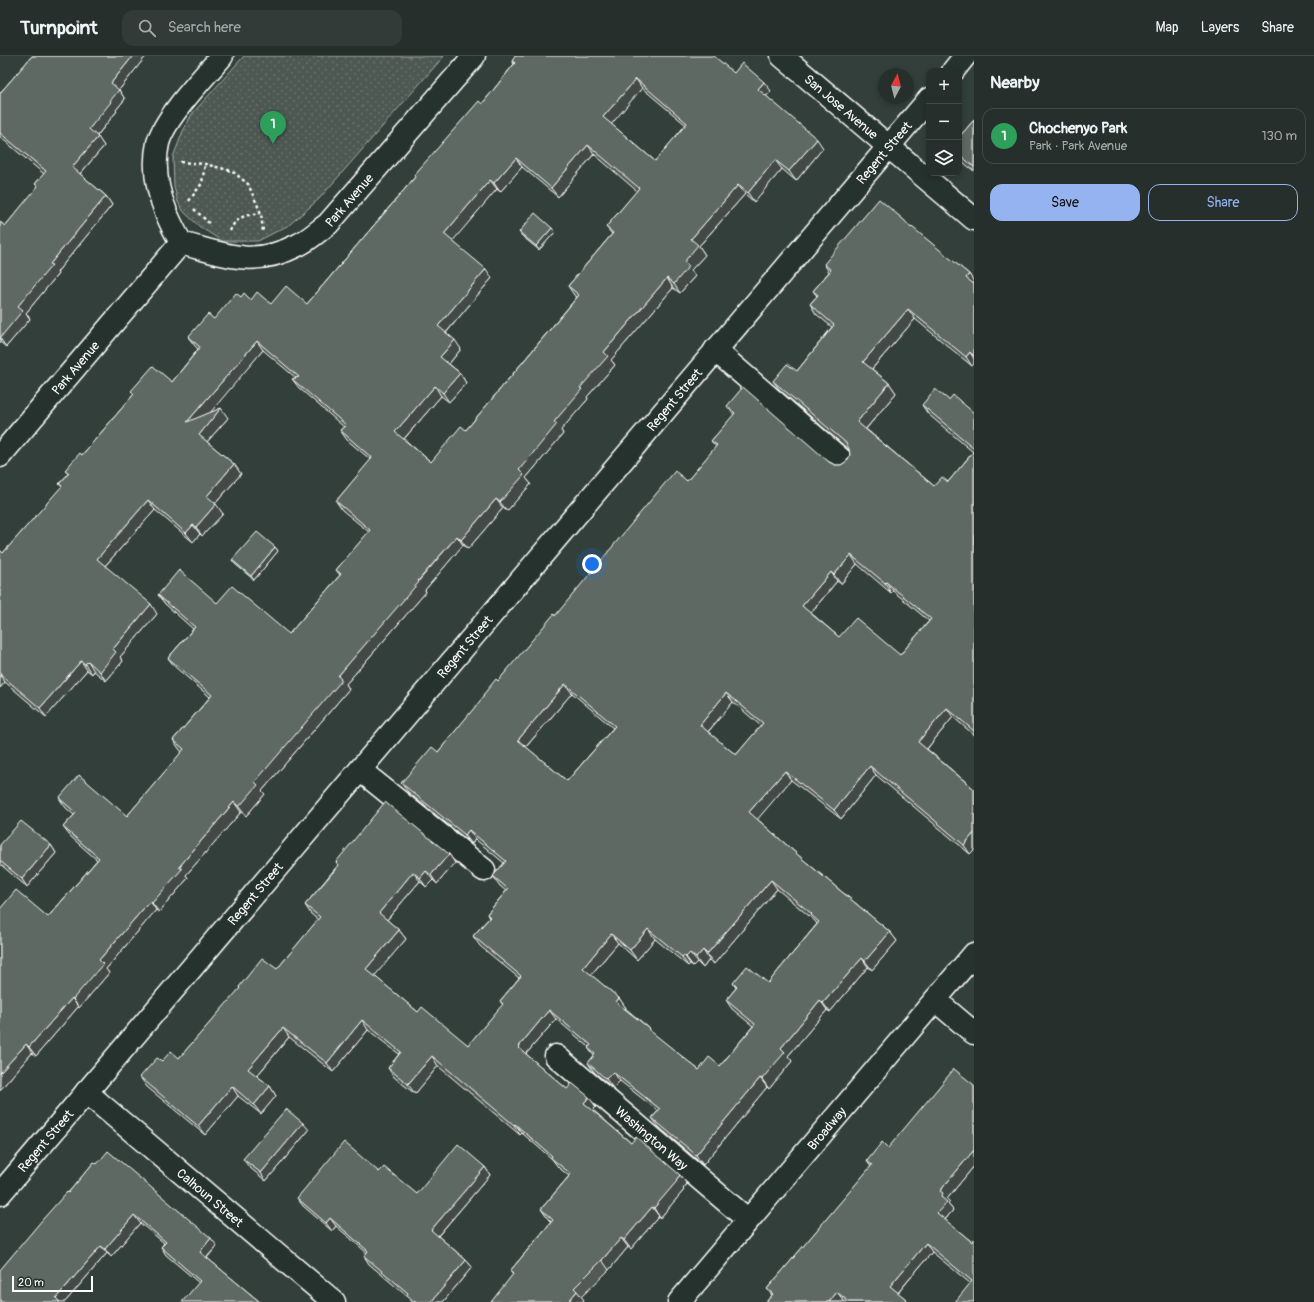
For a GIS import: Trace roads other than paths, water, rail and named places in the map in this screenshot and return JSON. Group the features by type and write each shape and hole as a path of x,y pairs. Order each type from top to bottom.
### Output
{"street":[{"path":"181,242 166,212 157,182 156,163 159,142 165,127 181,103 222,56"},
{"name":"Park Avenue","path":"0,456 181,242 228,256 246,258 265,258 299,245 328,224 474,56"},
{"name":"San Jose Avenue","path":"782,56 974,219"},
{"path":"956,68 966,56"},
{"name":"Regent Street","path":"0,1194 926,103"},
{"path":"715,350 844,462"},
{"path":"360,770 484,870"},
{"name":"Broadway","path":"679,1302 974,954"},
{"path":"935,1000 974,1033"},
{"name":"Washington Way","path":"556,1056 748,1220"},
{"name":"Calhoun Street","path":"86,1092 334,1302"}],"place":[{"name":"Chochenyo Park","path":"273,144"}]}
